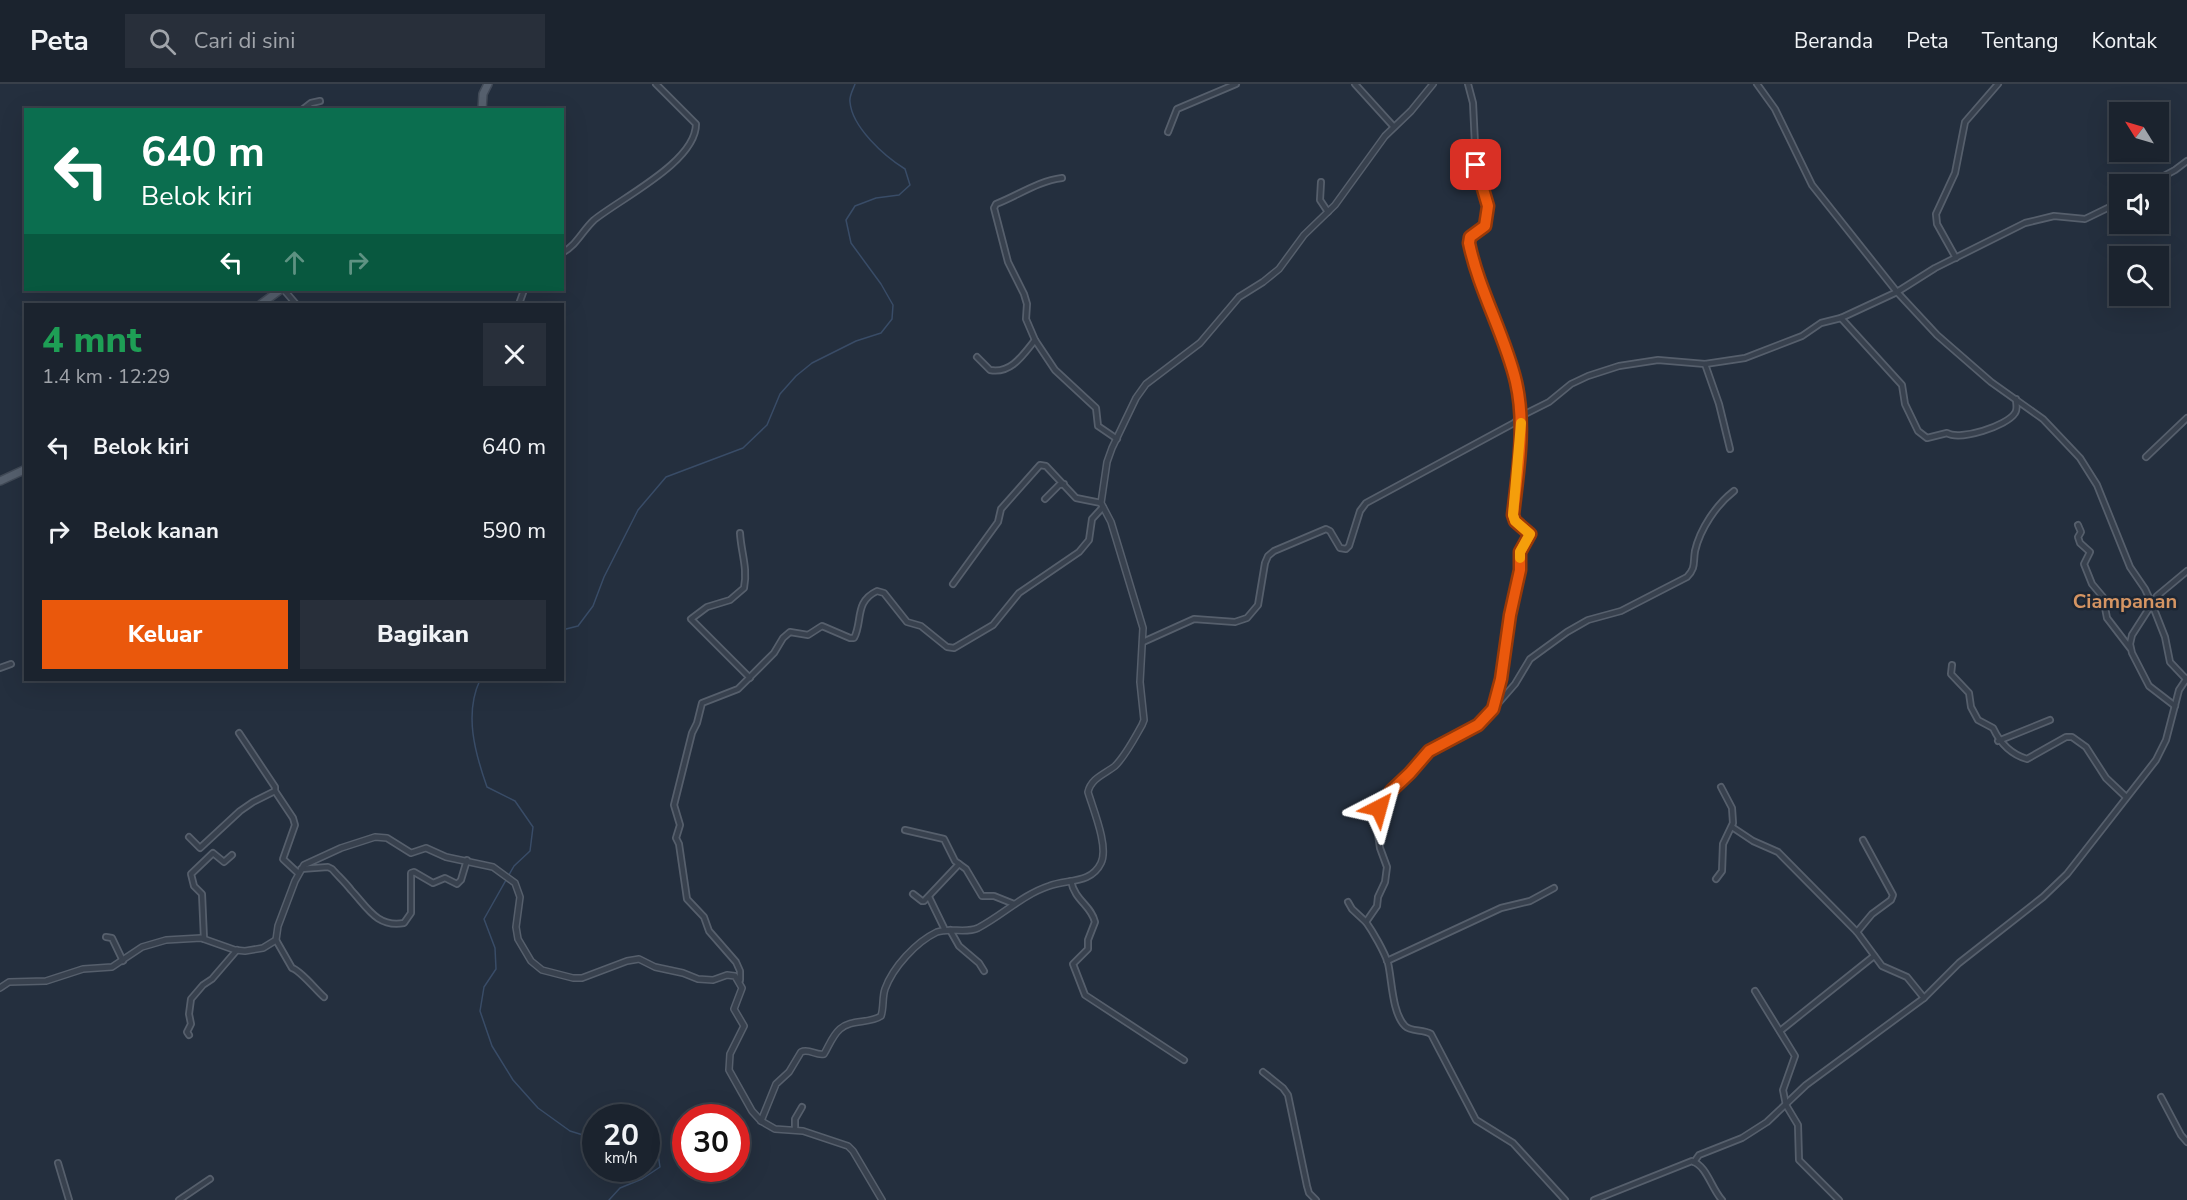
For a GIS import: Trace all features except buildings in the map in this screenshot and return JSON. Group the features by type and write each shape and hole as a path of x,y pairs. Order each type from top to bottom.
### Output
{"main road":[{"path":"482,108 483,94 488,84"},
{"path":"262,303 280,291"},
{"path":"0,481 24,470"}],"street":[{"path":"564,252 573,247 595,220 674,164 687,147 696,124 656,84"},
{"path":"1168,132 1177,109 1236,84"},
{"path":"1355,84 1394,127"},
{"path":"882,1200 848,1146 822,1136 795,1130 775,1130 761,1121 752,1111 729,1070 730,1054 744,1026 734,1009 742,988 740,971 736,962 709,931 704,917 687,899 679,844 676,838 680,822 674,807 692,733 698,721 700,704 738,689 774,653 790,632 809,635 822,626 854,638 861,608 869,596 877,591 884,593 907,622 921,626 947,647 954,648 992,626 1019,593 1079,552 1089,539 1093,518 1102,505 1107,462 1136,398 1146,384 1200,343 1236,299 1279,269 1304,235 1328,212 1382,139 1415,108 1433,84"},
{"path":"1468,84 1473,103 1476,165 1488,206 1485,226 1470,237 1469,243 1512,368 1521,416 1513,515 1515,521 1530,534 1520,552 1520,570 1510,615 1501,679 1493,709"},
{"path":"1694,1162 1699,1155 1749,1134 1775,1116 1809,1082 1924,998 1959,963 2062,879 2151,766 2163,747 2179,690 2187,679 2170,662 2165,637 2152,604 2130,567 2092,476 2080,458 2043,419 1991,382 1937,335 1897,292 1812,184 1775,109 1757,84"},
{"path":"1956,258 1937,224 1936,214 1955,173 1965,122 1998,84"},
{"path":"305,108 320,100"},
{"path":"2168,174 2187,161"},
{"path":"1062,178 1038,184 996,204 994,208 1008,262 1024,294 1027,304 1026,319 1035,340 1054,370 1096,408 1098,426 1117,439"},
{"path":"1321,182 1320,200 1328,212"},
{"path":"1143,642 1194,619 1235,622 1247,618 1257,607 1265,562 1271,554 1326,529 1330,531 1340,548 1346,549 1360,511 1366,503 1514,423 1521,416 1550,402 1576,382 1629,364 1637,365 1658,360 1704,364 1745,357 1802,336 1821,322 1841,318 1897,292 1935,268 2025,223 2054,216 2085,219 2109,207"},
{"path":"283,291 295,303"},
{"path":"1841,318 1902,385 1905,404 1923,437 1947,433 1953,437 1971,435 2011,417 2017,409 2016,399"},
{"path":"977,357 990,370 1004,370 1012,366 1035,340"},
{"path":"1704,364 1719,404 1730,449"},
{"path":"2146,457 2187,418"},
{"path":"761,1121 776,1084 789,1072 801,1052 807,1050 820,1055 824,1054 834,1036 844,1026 872,1021 881,1016 884,991 890,976 909,953 938,932 972,930 1047,886 1089,877 1100,866 1103,858 1102,844 1088,790 1092,782 1120,761 1143,724 1140,682 1143,628 1111,522 1102,505 1077,498 1046,466 1039,466 1001,509 998,522 953,584"},
{"path":"1045,499 1058,486 1064,484"},
{"path":"1366,922 1377,906 1387,867 1380,848 1375,819 1378,810 1392,790 1429,751 1478,725 1515,684 1530,659 1588,620 1621,612 1687,577 1695,567 1695,551 1707,523 1724,499 1734,491"},
{"path":"2078,525 2081,532 2078,537 2080,543 2090,552 2084,564 2092,584 2103,597 2107,618 2130,648 2149,686 2175,706"},
{"path":"740,533 745,560 744,588 730,600 707,607 691,619 750,678"},
{"path":"2130,648 2132,636 2152,604 2163,590 2187,571"},
{"path":"0,668 11,664"},
{"path":"1952,665 1951,674 1969,693 1976,718 1993,728 1998,741 2018,756 2027,759 2066,737 2072,737 2088,750 2106,778 2126,797"},
{"path":"1998,741 2050,720"},
{"path":"239,733 293,818 294,825 283,859 299,871 328,867 332,869 356,894 361,904 381,921 393,925 404,923 411,912 411,873 414,872 433,883 445,878 457,884 461,880 467,860"},
{"path":"1716,879 1722,871 1723,844 1732,827 1732,808 1721,787"},
{"path":"201,848 245,807 275,791"},
{"path":"1732,827 1753,841 1778,852 1857,932 1884,968 1907,977 1924,998"},
{"path":"905,830 944,839 955,861 965,868 982,896 994,896 1014,904"},
{"path":"324,997 297,970 292,968 276,940 278,926 299,871 307,863 334,851 380,836 411,853 426,848 446,857 467,860 499,870 518,888 520,897 516,927 518,939 531,961 542,970 582,978 627,961 639,959 655,967 698,979 713,980 731,975 740,980"},
{"path":"189,837 201,848 204,860"},
{"path":"1857,932 1870,916 1893,898 1863,840"},
{"path":"204,939 202,894 194,886 190,876 204,860 214,853 224,862 232,855"},
{"path":"913,894 922,901 929,897 959,864"},
{"path":"1071,881 1074,892 1093,916 1095,922 1088,940 1088,950 1073,964 1083,994 1184,1060"},
{"path":"1387,961 1502,908 1530,901 1554,888"},
{"path":"929,897 956,942 980,963 984,971"},
{"path":"1348,902 1366,922 1387,961 1396,1004 1403,1023 1408,1028 1431,1034 1476,1120 1513,1143 1565,1200"},
{"path":"106,937 112,938 123,961"},
{"path":"0,988 9,982 46,981 83,969 112,967 142,947 166,940 204,939 237,950 255,951 276,940"},
{"path":"189,1035 187,1032 191,1024 189,1014 191,999 203,985 213,979 237,950"},
{"path":"1780,1031 1874,956"},
{"path":"1755,991 1795,1056 1783,1087 1786,1105 1798,1125 1799,1160 1839,1200"},
{"path":"1263,1072 1288,1095 1307,1186 1309,1193 1316,1200"},
{"path":"2161,1098 2187,1142"},
{"path":"795,1130 795,1119 802,1107"},
{"path":"1594,1200 1689,1161 1701,1166 1722,1200"},
{"path":"57,1163 69,1200"},
{"path":"179,1200 210,1179"}],"waterway":[{"path":"564,630 578,626 593,606 604,577 638,510 666,477 743,448 767,425 780,394 796,376 812,363 856,341 881,333 892,319 893,305 881,284 851,243 846,220 855,206 876,198 899,195 910,185 905,169 879,149 856,121 850,100 855,84"},
{"path":"480,681 475,693 472,720 475,747 487,787 515,801 533,827 530,851 514,866 484,919 495,948 496,969 484,987 480,1011 492,1046 513,1080 538,1108 570,1131 582,1135"},
{"path":"609,1200 620,1188 635,1182"}],"slow traffic":[{"path":"1520,558 1520,552 1530,534 1515,521 1513,515 1521,423"}],"district":[{"name":"Ciampanan","path":"2125,601"}],"route":[{"path":"1379,808 1392,790 1429,751 1478,725 1493,709 1503,669 1510,615 1521,565 1520,552 1530,534 1515,521 1513,515 1520,452 1521,416 1516,380 1469,243 1470,237 1485,226 1488,206 1476,165"}]}
